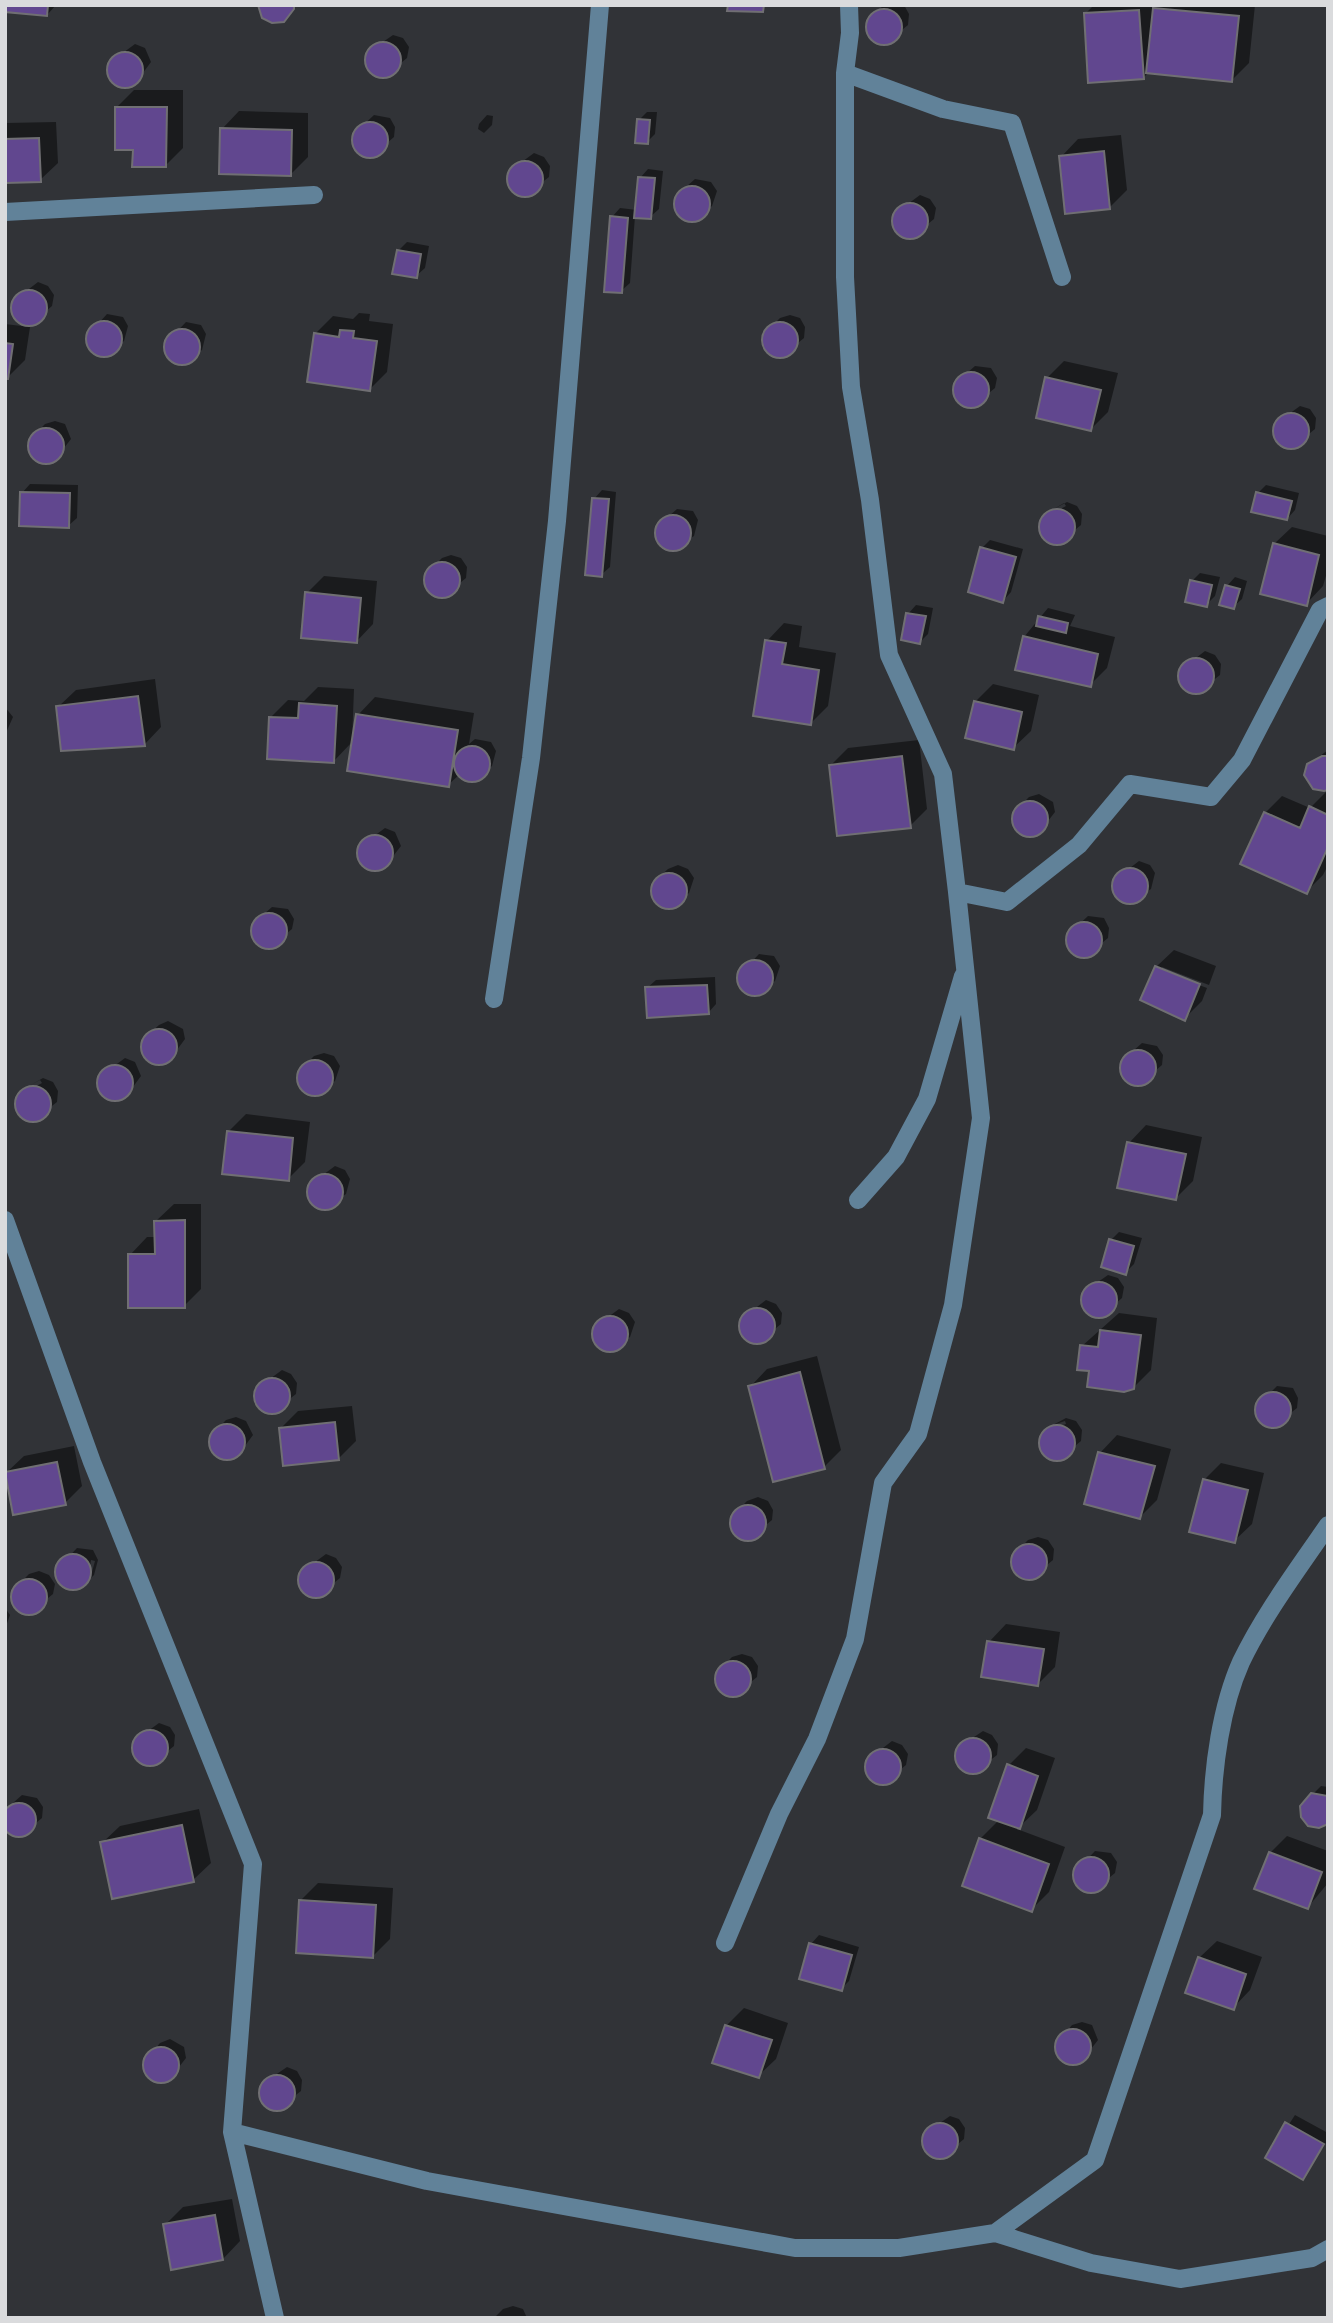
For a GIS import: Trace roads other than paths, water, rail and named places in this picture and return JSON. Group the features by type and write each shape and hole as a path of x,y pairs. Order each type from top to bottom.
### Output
{"street":[{"path":"494,999 531,758 558,521 600,5"},
{"path":"724,1943 779,1814 817,1739 855,1639 883,1483 918,1434 953,1305 981,1118 943,774 889,655 870,500 852,387 845,277 845,73 850,33 849,5"},
{"path":"845,73 943,109 1012,123 1062,277"},
{"path":"5,212 314,195"},
{"path":"957,892 1007,902 1079,845 1130,785 1211,797 1242,760 1320,610 1328,606"},
{"path":"858,1200 896,1157 928,1099 965,966"},
{"path":"5,1220 92,1462 253,1864 232,2132 275,2318"},
{"path":"995,2233 1095,2160 1212,1815 1214,1759 1240,1664 1272,1608 1328,1525"},
{"path":"232,2132 427,2181 795,2248 899,2248 995,2233 1091,2263 1180,2279 1312,2258 1328,2249"}]}
